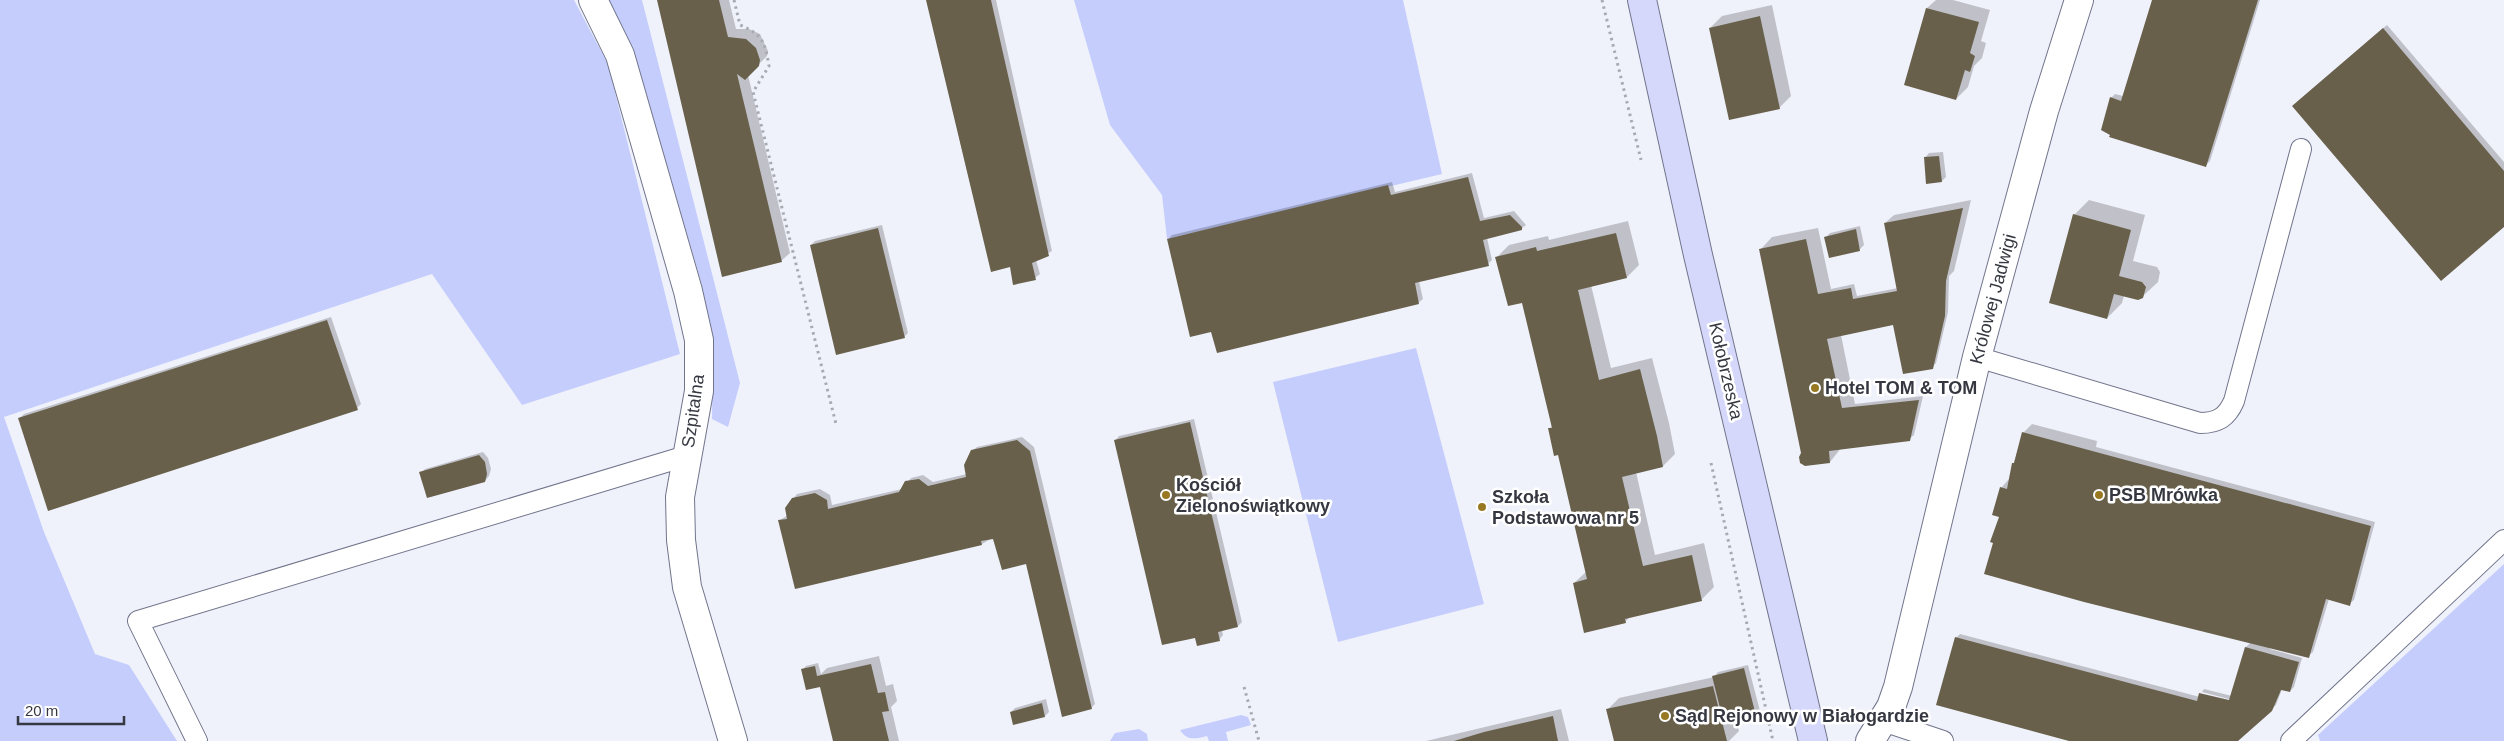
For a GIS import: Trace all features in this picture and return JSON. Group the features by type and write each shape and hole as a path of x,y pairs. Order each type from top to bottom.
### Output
{"main road":[{"name":"Kołobrzeska","path":"1642,0 1698,255 1813,741"}],"street":[{"name":"Szpitalna","path":"593,0 620,55 688,291 699,340 700,391 686,456 680,497 681,540 687,587 733,741"},
{"name":"Królowej Jadwigi","path":"1877,731 1898,687 1976,357 2044,111 2079,0"}],"lane":[{"path":"1976,357 2200,422 2222,419 2234,401 2302,149"},
{"path":"197,741 138,621 686,456"},
{"path":"2291,741 2504,540"},
{"path":"1877,731 1943,741"}],"path":[{"path":"734,0 740,25 756,32 766,47 769,66 753,92 836,424"},
{"path":"1244,687 1259,741"}],"shaded area":[{"path":"0,0 574,0 608,64 680,354 522,405 432,274 4,417 44,532 95,654 129,665 177,741 0,741"},
{"path":"607,0 642,0 740,383 728,427 712,419 713,344 701,282 634,52"},
{"path":"1074,0 1403,0 1442,174 1167,239 1162,195 1110,125"},
{"path":"1416,348 1484,604 1338,642 1273,382"},
{"path":"2504,564 2504,741 2320,741 2318,735"},
{"path":"1241,715 1248,717 1251,725 1226,732 1228,741 1209,741 1207,736 1188,738 1180,730"},
{"path":"1139,729 1147,734 1148,741 1110,741 1115,733"}],"building":[{"path":"657,0 719,0 728,37 746,39 756,48 760,60 759,66 745,80 737,74 782,262 722,277"},
{"path":"926,0 991,0 1049,256 1032,263 1036,280 1013,285 1010,267 991,272"},
{"path":"2152,0 2258,0 2206,167 2109,137 2110,135 2101,130 2110,97 2121,101"},
{"path":"1926,8 1979,22 1970,53 1975,56 1970,72 1965,70 1956,100 1904,85"},
{"path":"1760,16 1780,109 1729,120 1709,28"},
{"path":"2383,28 2504,171 2504,227 2441,281 2292,106"},
{"path":"1939,156 1942,182 1926,184 1924,157"},
{"path":"1468,177 1480,221 1510,215 1522,227 1522,230 1483,240 1489,266 1415,283 1419,304 1217,353 1211,332 1190,337 1167,239 1388,185 1391,195"},
{"path":"1963,208 1946,281 1945,316 1933,369 1903,374 1893,325 1827,339 1842,408 1919,400 1910,441 1829,451 1830,463 1805,466 1800,463 1799,457 1801,453 1759,249 1806,239 1818,294 1851,288 1853,299 1897,291 1884,223"},
{"path":"2073,214 2131,230 2119,276 2142,282 2146,287 2143,298 2138,300 2114,294 2107,319 2049,303"},
{"path":"878,228 905,338 836,355 810,245"},
{"path":"1856,229 1860,251 1829,258 1824,237"},
{"path":"1616,233 1627,278 1578,290 1599,380 1640,369 1663,467 1622,477 1643,566 1692,555 1702,601 1625,619 1626,623 1584,633 1573,583 1587,579 1558,455 1554,456 1548,428 1552,428 1522,303 1508,306 1495,257 1536,247 1537,251"},
{"path":"327,320 358,410 48,511 18,418"},
{"path":"1190,422 1238,627 1218,632 1220,641 1197,646 1195,638 1162,645 1114,440"},
{"path":"2022,432 2371,526 2350,606 2326,599 2309,658 2084,602 1984,574 1993,543 1990,542 1999,517 1992,515 2000,487 2007,489 2012,463 2014,463"},
{"path":"1017,440 1030,451 1092,709 1062,717 1026,564 1002,570 993,539 981,541 982,545 795,589 778,520 787,519 785,508 792,498 815,493 827,500 828,509 899,492 905,481 919,479 928,486 966,477 964,465 971,450"},
{"path":"479,455 485,462 487,474 485,482 427,498 419,472"},
{"path":"1955,637 2197,701 2199,693 2229,700 2245,647 2299,662 2290,692 2281,690 2272,711 2238,741 2069,741 1936,705"},
{"path":"871,664 878,693 885,692 889,711 882,712 889,741 833,741 820,687 806,690 801,669 815,666 817,676"},
{"path":"1744,668 1756,716 1724,724 1712,676"},
{"path":"1713,686 1727,741 1614,741 1606,709"},
{"path":"1042,703 1045,717 1013,725 1010,712"},
{"path":"1553,716 1558,741 1454,741 1484,732"}],"place":[{"name":"Hotel TOM & TOM","path":"1815,388"},
{"name":"Kościół Zielonoświątkowy","path":"1166,495"},
{"name":"PSB Mrówka","path":"2099,495"},
{"name":"Szkoła Podstawowa nr 5","path":"1482,507"},
{"name":"Sąd Rejonowy w Białogardzie","path":"1665,716"}]}
